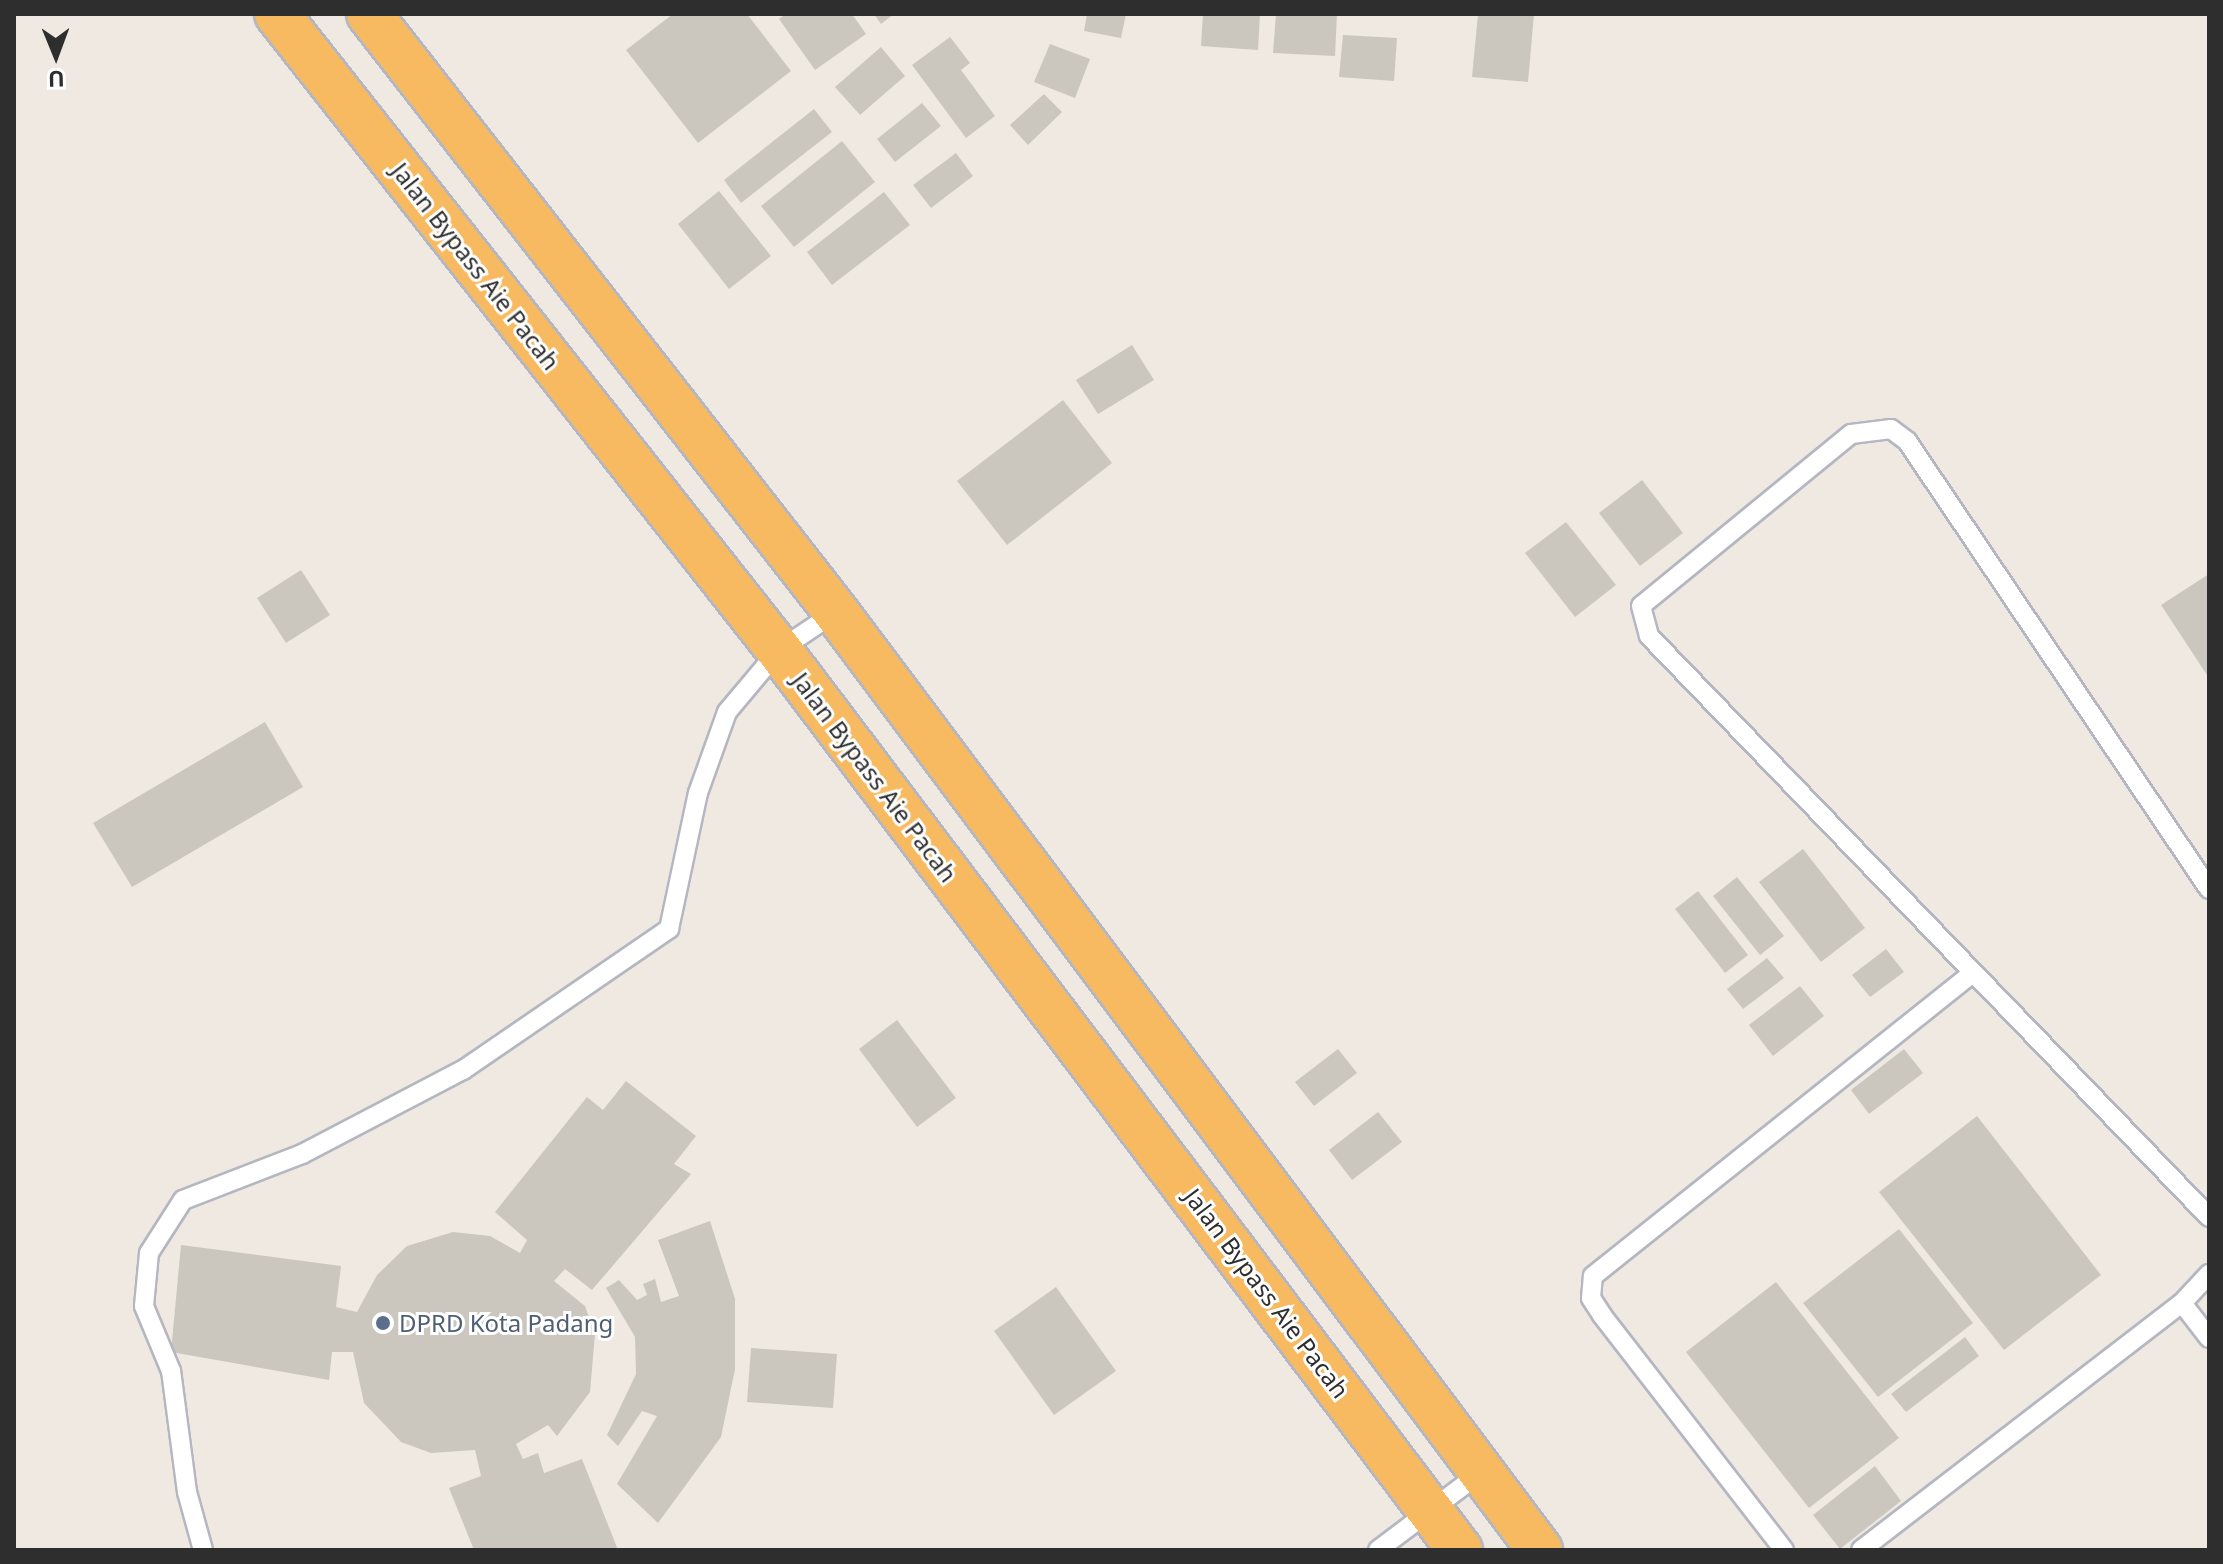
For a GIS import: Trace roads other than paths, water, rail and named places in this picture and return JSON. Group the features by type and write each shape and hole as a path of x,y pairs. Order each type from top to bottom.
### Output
{"highway":[{"name":"Jalan Bypass Aie Pacah","path":"277,14 779,650 1460,1550"},
{"path":"369,14 836,612 1540,1550"}],"lane":[{"path":"2208,1215 1640,622 1652,590 1851,434 1882,428 1907,441 2209,889"},
{"path":"203,1550 187,1492 171,1371 144,1306 149,1253 183,1200 302,1154 463,1070 669,929 698,793 727,712 779,650 836,612"},
{"path":"1784,1550 1602,1315 1591,1298 1593,1276 1973,973"},
{"path":"1867,1548 2182,1303 2209,1274"},
{"path":"2182,1303 2209,1338"},
{"path":"1378,1550 1483,1471"}],"place":[{"name":"DPRD Kota Padang","path":"383,1323"}]}
